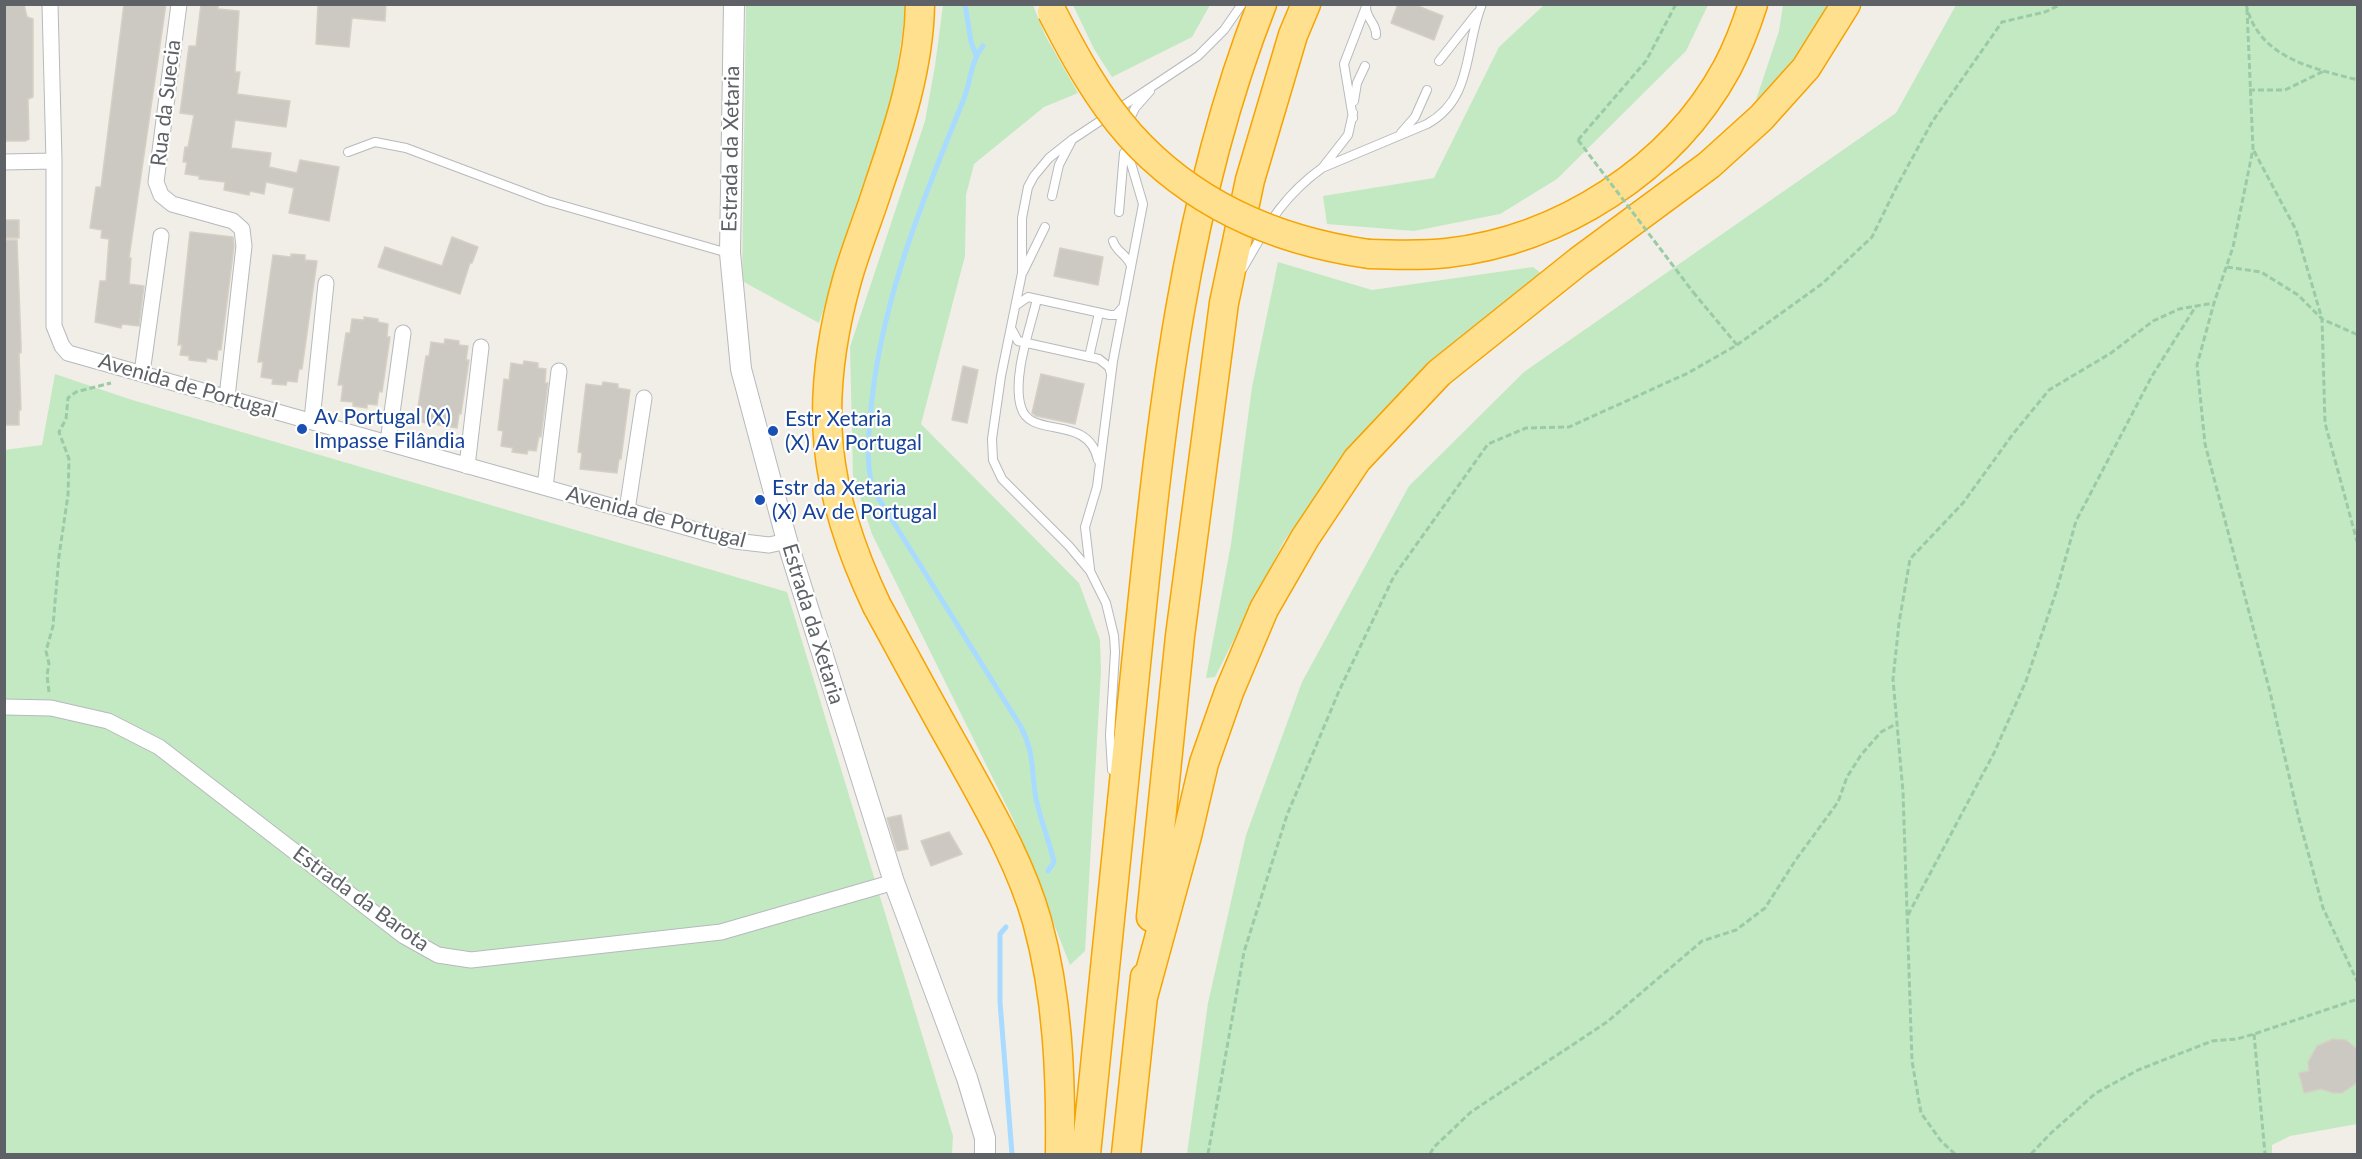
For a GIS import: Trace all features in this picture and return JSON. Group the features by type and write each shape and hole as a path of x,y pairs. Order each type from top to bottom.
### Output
{"highway":[{"path":"920,4 915,57 907,98 848,278 833,342 826,389 830,465 837,502 861,573 993,817 1022,878 1036,919 1046,960 1059,1057 1060,1155"},
{"path":"1086,1155 1157,471 1180,307 1214,157 1234,84 1262,4"},
{"path":"1126,1155 1180,636 1224,303 1250,180 1293,35 1306,4"},
{"path":"1050,8 1086,75 1108,107 1131,136 1190,188 1222,209 1276,232 1333,249 1369,254 1409,255 1448,253 1486,246 1531,232 1594,203 1627,181 1656,157 1705,102 1726,68 1754,4"},
{"path":"1143,997 1187,836 1204,763 1229,692 1264,609 1305,537 1357,460 1439,373 1579,261 1709,165 1761,118 1806,68 1846,4"}],"street":[{"name":"Avenida de Portugal","path":"50,4 54,161 54,326 57,336 68,352 735,541 769,545 787,541"},
{"name":"Rua da Suecia","path":"179,4 156,182 161,195 172,204 233,221 242,229 244,246 227,397"},
{"name":"Estrada da Xetaria","path":"734,4 730,253 741,369 787,541 894,882 967,1078 985,1138 986,1155"},
{"path":"4,162 54,161"},
{"path":"142,373 161,236"},
{"path":"312,420 326,283"},
{"path":"388,442 403,333"},
{"path":"467,466 481,347"},
{"path":"545,487 559,371"},
{"path":"627,510 644,398"},
{"name":"Estrada da Barota","path":"4,707 51,708 108,721 159,747 404,936 438,955 471,960 721,932 894,882"}],"lane":[{"path":"1113,780 1110,735 1115,671 1114,636 1106,603 1090,571 1069,546 1002,479 993,460 992,439 1022,273 1021,230 1028,187 1049,158 1073,139 1211,45 1242,4"},
{"path":"1367,5 1366,14 1376,28 1376,35"},
{"path":"1353,118 1344,64 1367,5"},
{"path":"1322,168 1440,117 1449,107 1466,72 1480,8"},
{"path":"1439,61 1480,8"},
{"path":"1224,303 1269,221 1298,187 1322,168 1348,135 1353,118 1354,93 1365,66"},
{"path":"1119,212 1124,140 1129,120 1135,108 1159,81"},
{"path":"1395,138 1404,131 1414,117 1427,90"},
{"path":"1052,196 1059,165 1073,139"},
{"path":"1090,571 1085,527 1095,498 1112,379 1143,204 1124,140"},
{"path":"348,152 375,142 406,148 547,201 730,253"},
{"path":"1022,273 1045,227"},
{"path":"1113,241 1115,248 1127,258 1131,267"},
{"path":"1017,305 1024,298 1037,299 1116,315 1124,306"},
{"path":"1037,299 1026,343 1019,386 1020,407 1023,414 1032,422 1080,433 1095,451 1099,467"},
{"path":"1089,357 1099,313"},
{"path":"1011,328 1015,339 1026,343 1106,362 1112,379"},
{"path":"1114,791 1118,847"}],"path":[{"path":"1676,4 1646,61 1578,140 1737,345"},
{"path":"1208,1155 1244,952 1287,815 1339,691 1394,576 1488,444 1526,428 1569,427 1688,373 1737,345 1823,283 1872,237 1896,186 1932,122 2002,22 2045,12 2062,4"},
{"path":"2247,7 2258,34 2279,54 2306,66 2358,80"},
{"path":"2247,7 2253,149 2234,248 2214,303 2197,365 2205,444 2270,692 2298,815 2323,908 2358,983"},
{"path":"2249,90 2285,90 2324,71"},
{"path":"2253,149 2296,230 2322,319 2325,423 2358,545"},
{"path":"2227,267 2261,272 2298,295 2322,319 2358,335"},
{"path":"1955,1155 1941,1141 1922,1113 1912,1061 1903,792 1893,679 1899,623 1910,559 1963,503 2013,434 2049,390 2111,353 2153,321 2179,309 2214,303"},
{"path":"1908,916 1994,753 2026,681 2056,592 2076,521 2152,376 2196,306"},
{"path":"51,708 47,675 49,664 46,651 53,626 69,471 67,449 59,432 66,419 68,398 76,392 110,385 124,368"},
{"path":"1430,1155 1434,1147 1471,1112 1607,1022 1701,941 1736,930 1766,908 1795,861 1838,802 1847,777 1861,755 1881,732 1896,724"},
{"path":"2031,1155 2051,1132 2096,1093 2138,1070 2212,1041 2237,1039 2358,999"},
{"path":"2254,1034 2265,1155"}],"green space":[{"path":"746,5 906,5 894,92 819,323 742,281"},
{"path":"943,5 1033,5 1045,35 1078,93 1044,107 974,164 966,195 965,256 921,424 1079,583 1100,640 1101,671 1085,951 1070,965 1013,819 872,534 853,476 850,347 925,121"},
{"path":"1073,5 1210,5 1192,37 1112,77 1094,49"},
{"path":"1544,5 1708,5 1686,51 1557,179 1500,214 1414,231 1327,224 1323,196 1434,178 1499,47"},
{"path":"1783,5 1827,5 1799,57 1755,103 1779,31"},
{"path":"1956,5 2357,5 2357,1124 2290,1136 2272,1145 2272,1154 1187,1154 1208,1003 1246,835 1302,682 1409,486 1524,372 1896,113"},
{"path":"1278,262 1372,290 1533,267 1542,274 1353,450 1284,541 1215,677 1206,678 1231,544 1252,387"},
{"path":"55,374 129,399 787,592 953,1136 952,1154 5,1154 4,450 42,445"}],"building":[{"path":"4,4 24,4 27,17 33,19 33,97 28,99 29,139 25,141 4,141"},
{"path":"124,4 166,4 129,258 131,258 129,284 144,286 139,326 122,324 121,328 95,322 100,281 106,281 109,239 101,238 102,230 90,228 96,187 101,187"},
{"path":"201,4 218,4 218,9 239,11 235,72 240,72 237,94 290,101 286,127 235,120 231,148 271,153 269,167 297,173 300,160 339,167 329,221 289,213 294,188 266,182 264,194 250,191 249,195 224,190 225,182 199,179 199,176 185,174 187,162 183,162 185,147 188,147 194,115 180,113 189,46 196,46"},
{"path":"318,4 386,4 385,21 352,18 349,47 316,44"},
{"path":"1398,4 1413,4 1443,16 1434,40 1391,23"},
{"path":"4,220 19,220 19,238 4,238"},
{"path":"190,232 233,237 234,246 221,350 218,350 217,360 207,358 206,362 189,360 189,356 180,355 182,345 178,345"},
{"path":"452,237 478,247 460,294 378,267 385,247 442,266"},
{"path":"4,240 17,240 21,344 19,425 4,425"},
{"path":"1060,248 1103,257 1098,285 1054,276"},
{"path":"291,254 305,255 305,260 317,261 302,369 299,369 297,382 287,381 286,385 272,384 273,379 261,377 263,362 258,362 273,255 291,257"},
{"path":"364,317 378,319 378,322 388,324 387,337 390,337 382,392 379,391 377,405 367,404 367,408 353,406 353,402 341,401 343,385 338,385 346,333 350,333 352,319 364,320"},
{"path":"445,339 459,341 459,345 468,346 466,360 469,360 457,428 421,422 423,408 418,407 426,356 429,356 431,342 444,344"},
{"path":"524,361 538,363 538,368 546,369 545,383 548,383 541,437 539,436 536,451 528,450 527,454 512,452 513,448 501,446 503,431 498,430 504,379 509,380 511,363 523,365"},
{"path":"963,366 978,370 967,423 952,420"},
{"path":"1041,374 1084,384 1075,424 1036,416 1032,413"},
{"path":"603,382 618,384 618,388 630,390 617,473 580,469 582,453 578,452 586,384 602,386"},
{"path":"901,815 908,849 897,851 887,818"},
{"path":"949,832 962,854 931,866 921,841"},
{"path":"2333,1039 2346,1040 2358,1050 2358,1082 2342,1093 2321,1089 2304,1093 2299,1073 2309,1071 2308,1062 2317,1046"}],"waterway":[{"path":"965,4 971,42 976,55"},
{"path":"983,46 973,65 966,94 917,217 892,296 875,377 869,428 869,464 874,491 1021,727 1031,754 1036,799 1054,862 1048,871"},
{"path":"1006,927 1000,934 1000,1002 1012,1154"}],"place":[{"name":"Av Portugal (X) Impasse Filândia","path":"302,429"},
{"name":"Estr Xetaria (X) Av Portugal","path":"773,431"},
{"name":"Estr da Xetaria (X) Av de Portugal","path":"760,500"}]}
